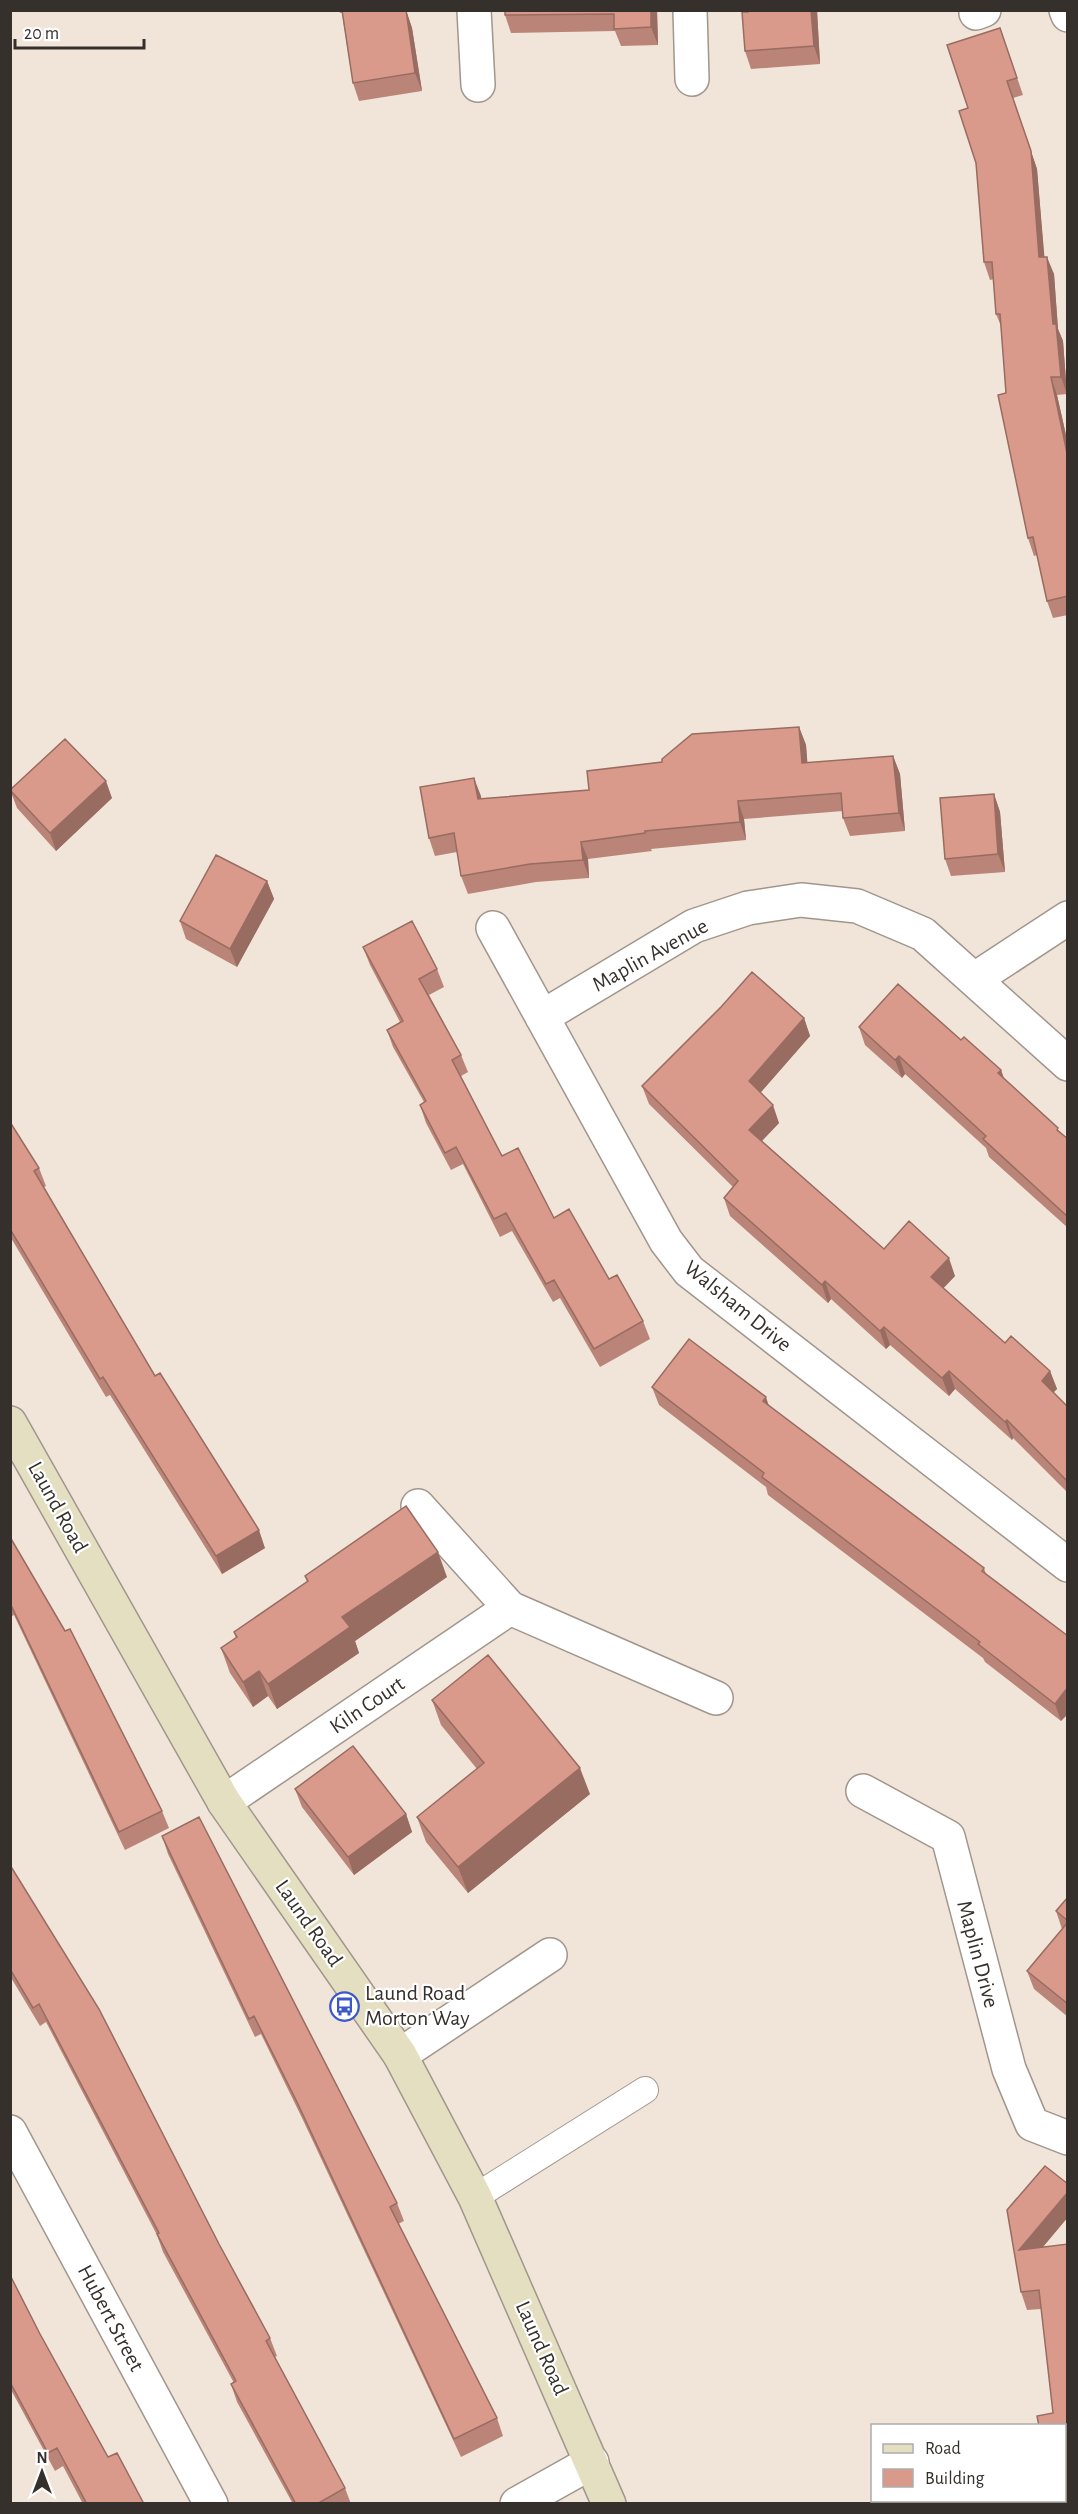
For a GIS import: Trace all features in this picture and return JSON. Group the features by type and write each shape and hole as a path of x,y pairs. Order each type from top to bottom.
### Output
{"street":[{"path":"474,10 478,85"},
{"path":"690,10 692,79"},
{"path":"1066,10 1068,15"},
{"name":"Maplin Avenue","path":"542,1017 694,926 748,908 801,900 857,906 923,934 1068,1064"},
{"path":"975,979 1068,918"},
{"name":"Walsham Drive","path":"493,928 666,1241 689,1271 1068,1565"},
{"name":"Laund Road","path":"10,1423 224,1802 400,2055 475,2197 609,2504"},
{"path":"418,1506 510,1608 716,1698"},
{"name":"Kiln Court","path":"224,1802 510,1608"},
{"name":"Maplin Drive","path":"863,1791 948,1837 1009,2069 1032,2124 1068,2138"},
{"path":"400,2055 550,1955"},
{"name":"Hubert Street","path":"10,2132 22,2182 211,2504"},
{"path":"518,2504 592,2462"}],"lane":[{"path":"475,2197 645,2090"}],"building":[{"path":"342,10 406,10 415,73 353,83"},
{"path":"505,10 651,10 651,27 614,29 614,14 505,15"},
{"path":"748,10 811,10 814,46 745,51 742,12 748,12"},
{"path":"1000,28 1017,78 1007,81 1031,151 1039,257 1047,257 1053,324 1056,324 1061,377 1051,377 1068,458 1068,596 1047,601 1033,537 1028,538 998,395 1006,393 1000,314 996,314 992,262 984,262 976,163 959,111 968,108 947,45"},
{"path":"799,727 802,763 893,756 899,813 843,818 841,793 738,801 740,822 645,831 645,833 581,842 583,860 530,864 461,876 454,833 429,838 420,787 474,778 478,799 589,790 587,771 662,762 662,759 692,734"},
{"path":"65,739 106,781 50,833 10,790"},
{"path":"994,794 998,854 945,859 940,798"},
{"path":"216,855 267,881 230,949 180,921"},
{"path":"412,921 437,969 419,979 461,1055 452,1060 502,1156 518,1148 554,1218 569,1209 609,1279 617,1275 643,1321 594,1349 554,1280 546,1284 506,1213 494,1219 456,1147 445,1153 420,1105 426,1101 387,1030 403,1021 363,947"},
{"path":"752,972 804,1018 749,1081 773,1105 749,1130 884,1249 909,1221 949,1258 931,1277 1005,1343 1011,1336 1050,1371 1042,1381 1068,1407 1068,1482 1007,1420 1005,1422 949,1371 942,1378 884,1327 880,1331 825,1281 822,1285 724,1198 738,1181 642,1086 721,1007"},
{"path":"898,984 961,1040 964,1037 1001,1070 998,1073 1068,1139 1068,1217 983,1139 986,1136 899,1056 895,1060 859,1027"},
{"path":"10,1122 39,1168 34,1171 155,1376 160,1373 259,1530 216,1556 103,1377 100,1379 10,1229"},
{"path":"689,1339 766,1397 763,1401 984,1568 982,1571 1068,1636 1068,1687 1055,1704 978,1644 980,1642 762,1477 764,1473 652,1387"},
{"path":"406,1506 438,1552 342,1617 350,1627 268,1684 259,1671 243,1682 221,1648 237,1637 234,1632 308,1581 305,1576"},
{"path":"10,1537 65,1631 70,1629 162,1811 119,1832 10,1603"},
{"path":"488,1655 580,1768 458,1867 417,1817 484,1763 432,1700"},
{"path":"353,1746 406,1814 348,1857 295,1789"},
{"path":"199,1817 397,2203 390,2207 497,2418 454,2439 297,2102 254,2016 249,2019 162,1836"},
{"path":"10,1865 99,2009 219,2244 270,2338 266,2341 345,2488 317,2504 296,2504 231,2384 236,2381 157,2234 159,2233 39,2004 33,2008 10,1969"},
{"path":"1068,1897 1068,1921 1056,1911"},
{"path":"1068,1922 1068,2004 1027,1971"},
{"path":"1045,2166 1068,2184 1068,2192 1019,2250 1068,2244 1068,2504 1051,2504 1050,2502 1066,2502 1066,2424 1039,2424 1037,2416 1053,2413 1039,2290 1021,2292 1007,2210"},
{"path":"10,2275 108,2457 117,2453 144,2504 87,2504 57,2448 48,2453 10,2382"}],"place":[{"name":"Laund Road Morton Way","path":"344,2006"}]}
